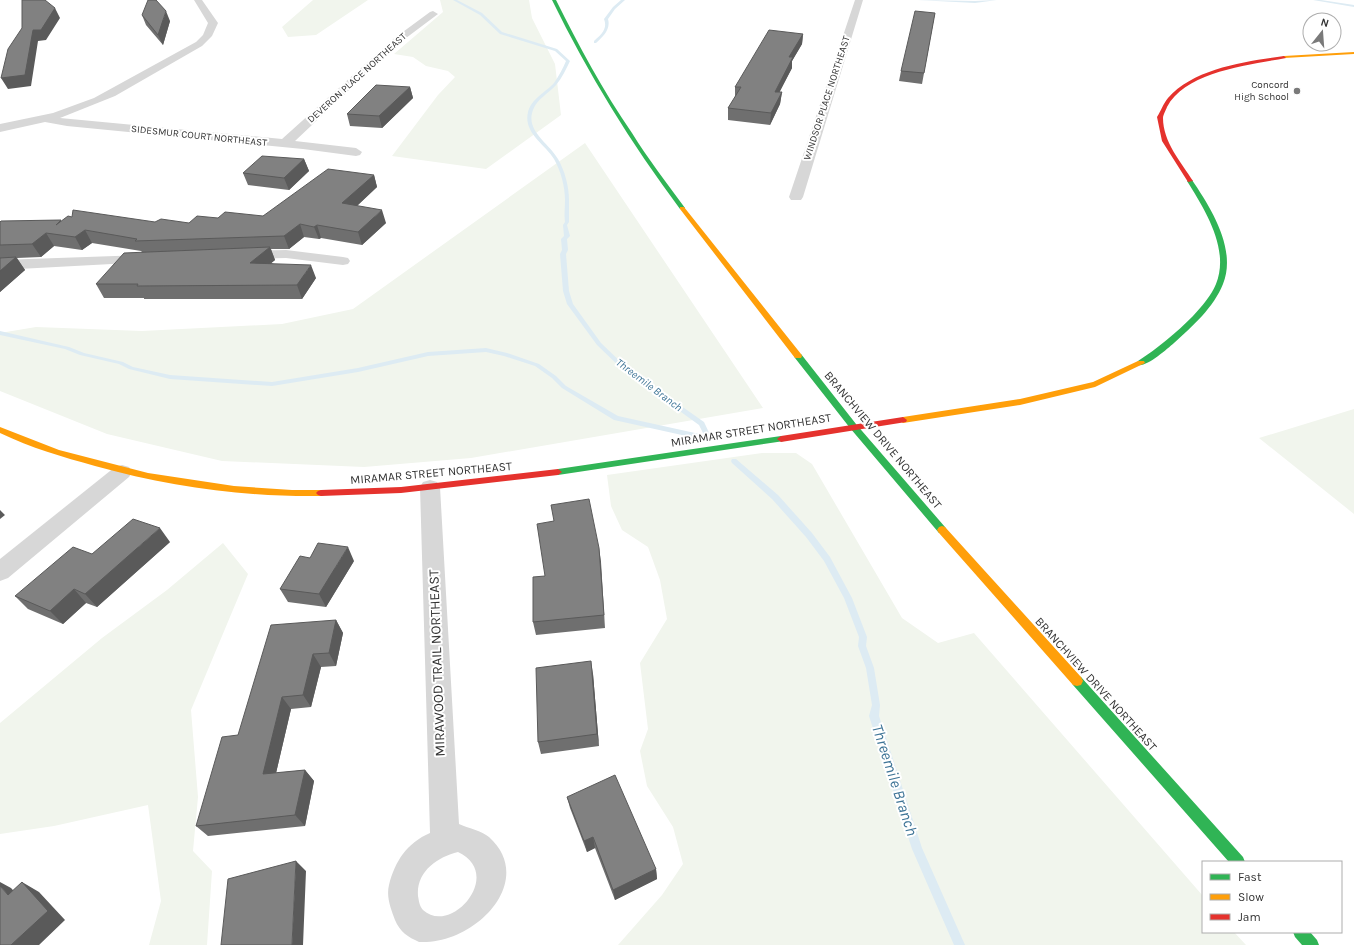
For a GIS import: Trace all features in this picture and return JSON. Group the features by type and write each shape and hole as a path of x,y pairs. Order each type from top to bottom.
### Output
{"street":[{"path":"0,128 43,118 92,102 111,94 199,44 207,36 213,23 198,0"},
{"name":"BRANCHVIEW DRIVE NORTHEAST","path":"554,0 573,40 602,92 657,176 853,426 906,489 1237,861"},
{"name":"WINDSOR PLACE NORTHEAST","path":"796,197 859,0"},
{"name":"DEVERON PLACE NORTHEAST","path":"284,144 395,42 433,14"},
{"name":"MIRAMAR STREET NORTHEAST","path":"0,430 60,454 122,472 179,484 250,492 343,494 430,487 556,473 853,426 1020,402 1095,384 1135,367 1168,345 1209,303 1221,282 1223,264 1220,238 1208,209 1165,141 1160,117 1161,112 1172,95 1185,86 1214,72 1246,63 1294,56 1354,53"},
{"name":"SIDESMUR COURT NORTHEAST","path":"43,118 67,123 356,152"},
{"path":"230,256 286,254 343,260"},
{"path":"0,265 159,259"},
{"path":"0,572 122,472"},
{"name":"MIRAWOOD TRAIL NORTHEAST","path":"430,487 445,839"},
{"path":"1301,933 1312,945"}],"shaded area":[{"path":"313,0 368,0 316,35 288,37 282,27"},
{"path":"440,0 529,0 532,18 555,64 561,115 486,169 392,156 438,95 455,77 448,71 426,66 413,57 394,54 443,12"},
{"path":"585,143 763,408 471,458 364,467 222,461 107,434 0,391 0,333 36,327 142,331 282,324 353,309"},
{"path":"1354,409 1354,514 1259,438"},
{"path":"762,453 796,453 812,464 902,618 938,643 974,633 1202,895 1202,933 1235,933 1246,945 618,945 662,895 683,864 673,827 647,786 640,751 648,729 640,663 667,619 660,580 648,547 622,530 611,506 607,475"},
{"path":"223,543 248,574 191,710 198,797 193,851 212,871 207,945 149,945 161,901 148,805 54,826 0,834 0,723 102,638 167,590"}],"building":[{"path":"22,0 45,0 55,8 41,30 33,30 25,75 1,78 8,49 22,28"},
{"path":"148,0 156,0 166,11 158,35 142,15"},
{"path":"915,11 935,13 924,73 901,71"},
{"path":"769,30 803,34 789,57 793,57 775,92 782,92 771,113 728,108 741,87 735,87"},
{"path":"376,85 410,87 379,116 347,114"},
{"path":"262,156 304,159 284,178 243,173"},
{"path":"328,169 374,175 342,203 382,210 358,232 317,225 314,227 300,224 284,236 135,241 137,239 85,230 75,237 46,233 32,244 0,245 1,221 61,220 56,225 68,216 72,217 73,210 155,222 161,219 189,223 197,216 218,218 225,212 263,216"},
{"path":"270,247 250,263 311,265 297,285 137,286 138,284 96,284 124,253"},
{"path":"16,257 0,271 0,258"},
{"path":"589,499 599,548 604,615 533,622 533,577 545,576 537,524 554,521 551,505"},
{"path":"133,519 160,528 85,594 74,589 50,611 15,596 73,547 92,554"},
{"path":"318,543 348,547 319,594 280,589 300,556 310,558"},
{"path":"336,620 329,653 313,654 303,695 282,697 263,774 305,770 295,815 196,826 222,737 238,735 271,625"},
{"path":"591,661 597,734 538,742 536,668"},
{"path":"615,775 656,869 613,890 593,837 584,841 567,797"},
{"path":"296,861 292,945 221,945 228,879"},
{"path":"22,882 48,911 11,945 0,945 0,886 8,895"}],"waterway":[{"name":"Threemile Branch","path":"455,0 481,14 501,33 556,50 568,61 555,84 532,107 529,119 533,132 556,159 565,184 567,195 567,222 565,225 567,236 564,239 565,250 563,254 566,291 570,304 599,344 625,369 702,424 709,439"},
{"path":"595,42 607,28 606,19 614,8 623,0"},
{"path":"919,0 975,2 995,0"},
{"path":"1315,0 1354,6"},
{"path":"0,333 67,348 82,354 121,363 131,368 170,377 272,384 358,370 428,354 486,350 505,354 537,365 554,377 564,387 616,418 708,438"},
{"name":"Threemile Branch","path":"734,461 775,497 809,535 827,559 848,598 863,637 862,646 870,668 876,705 874,716 917,849 960,945"}],"traffic: fast":[{"path":"554,0 567,28 612,107 682,208"},
{"path":"1141,363 1168,343 1201,311 1212,298 1220,283 1223,271 1221,244 1210,216 1190,181"},
{"path":"798,356 853,426 942,530"},
{"path":"558,472 781,439"},
{"path":"1077,681 1237,861"},
{"path":"1301,933 1312,945"}],"traffic: slow":[{"path":"1284,57 1354,53"},
{"path":"682,208 798,356"},
{"path":"903,420 1020,402 1095,384 1141,363"},
{"path":"0,430 22,440 79,459 120,470 177,482 234,490 321,493"},
{"path":"942,530 1077,681"}],"traffic: jam":[{"path":"1190,181 1165,141 1160,117 1169,100 1181,89 1208,74 1255,61 1284,57"},
{"path":"781,439 903,420"},
{"path":"321,493 401,490 558,472"}],"place":[{"name":"Concord High School","path":"1297,91"}]}
